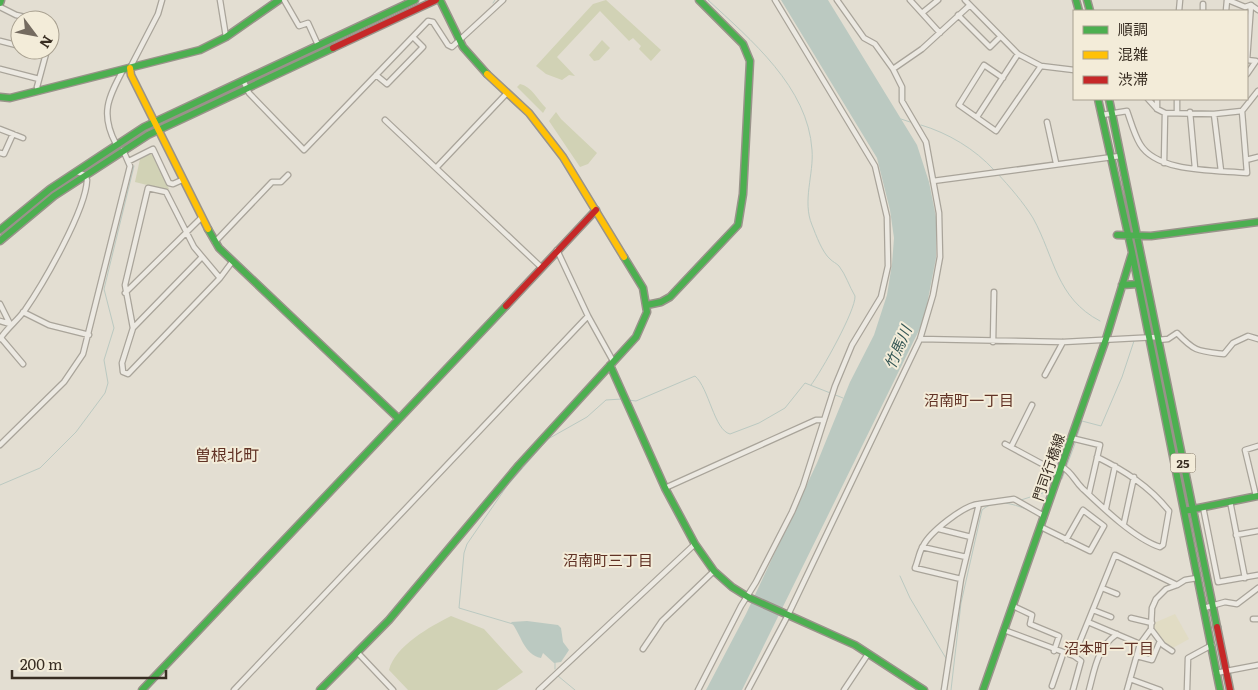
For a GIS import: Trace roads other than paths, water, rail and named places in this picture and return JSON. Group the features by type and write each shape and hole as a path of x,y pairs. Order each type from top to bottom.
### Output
{"street":[{"path":"116,144 110,134 106,107 109,96 158,14 162,0"},
{"path":"220,0 226,37"},
{"path":"0,97 10,98 200,50 226,37 279,0"},
{"path":"284,0 299,26 308,23 318,45"},
{"path":"0,230 74,172 153,122 415,0"},
{"path":"0,241 54,196 85,174 157,131 436,0"},
{"path":"320,690 390,620 519,465 636,337 645,318 647,305 643,288 596,210 544,131 508,92 475,61 459,41 440,0"},
{"path":"243,80 246,88 270,117 304,150 431,20 450,47 503,0"},
{"path":"647,305 661,302 670,297 738,225 742,194 750,61 742,42 699,0"},
{"path":"698,690 740,606 750,597 804,486 822,420 833,391 852,345 881,297 888,266 887,217 875,166 775,0"},
{"path":"748,690 920,339 933,295 940,257 939,213 926,142 902,101 902,87 893,69 875,44 864,38 837,0"},
{"path":"910,0 940,33"},
{"path":"922,13 938,0"},
{"path":"965,0 1018,54 1041,66 1073,70"},
{"path":"1228,0 1254,7"},
{"path":"1248,52 1254,7 1257,0"},
{"path":"1203,4 1203,10"},
{"path":"893,69 922,49 970,5"},
{"path":"958,15 990,47 1000,37"},
{"path":"376,75 387,84 423,47 414,38"},
{"path":"977,117 1018,54"},
{"path":"39,91 37,88 44,60"},
{"path":"1248,73 1257,62"},
{"path":"1003,78 984,65 959,105 996,131 1041,66"},
{"path":"0,69 39,79"},
{"path":"126,69 215,242 232,262 398,418"},
{"path":"1149,100 1157,109 1165,113 1190,112 1214,114 1242,110 1258,91"},
{"path":"436,168 508,92"},
{"name":"門司行橋線","path":"1098,100 1132,252 1220,690"},
{"name":"25","path":"1109,100 1230,690"},
{"path":"1157,100 1157,109"},
{"path":"1177,100 1177,113"},
{"path":"1102,115 1127,111 1140,144 1157,161 1247,174 1242,110"},
{"path":"1190,112 1195,168"},
{"path":"1164,163 1165,113"},
{"path":"1214,114 1220,171"},
{"path":"384,120 541,267"},
{"path":"1047,122 1056,163"},
{"path":"0,130 23,138"},
{"path":"0,153 4,154 13,134"},
{"path":"129,161 153,149 169,183 174,184 182,180"},
{"path":"0,445 64,382 83,354 129,161 123,150"},
{"path":"933,181 1056,163 1120,156"},
{"path":"1246,160 1258,157"},
{"path":"74,172 85,174"},
{"path":"23,364 0,338 10,324 23,312 52,264 79,208 87,185 85,174"},
{"path":"215,242 272,182 281,182 288,175"},
{"path":"133,328 124,285 148,188 166,192 201,258 220,278"},
{"path":"142,690 596,210"},
{"path":"125,293 201,218"},
{"path":"1117,235 1128,234 1137,237 1258,222"},
{"name":"門司行橋線","path":"983,690 1059,473 1064,468 1075,439 1137,237"},
{"path":"557,250 611,363 666,488 695,544 714,571 732,587 786,614 831,633 868,654 914,687 924,690"},
{"path":"201,258 133,328 122,362 123,372 128,374 220,278 232,262"},
{"path":"1122,285 1138,284"},
{"path":"993,342 994,292"},
{"path":"0,304 10,324"},
{"path":"23,312 49,325 89,335"},
{"path":"234,690 588,316"},
{"path":"0,321 10,324"},
{"path":"920,339 1063,342 1106,339 1168,339 1177,332 1191,348 1200,352 1224,354 1233,343 1248,336 1258,339"},
{"path":"1045,375 1063,342"},
{"path":"1011,447 1032,404"},
{"path":"666,488 816,420 822,420"},
{"path":"1075,439 1100,445 1089,493"},
{"path":"1005,444 1059,473"},
{"path":"1184,511 1257,496 1245,450 1258,446"},
{"path":"1064,468 1124,524 1154,545 1160,547 1163,545 1170,511 1149,489 1134,477 1097,457"},
{"path":"1106,508 1115,466"},
{"path":"1124,524 1134,477"},
{"path":"961,579 915,568 922,547 939,529 972,505 1014,498 1044,516"},
{"path":"1230,501 1245,578"},
{"path":"944,690 961,579 980,504"},
{"path":"1203,507 1218,582 1258,575"},
{"path":"1041,527 1066,540 1090,552 1104,526 1083,510 1066,540"},
{"path":"939,529 971,537"},
{"path":"1236,535 1258,531"},
{"path":"539,690 695,544"},
{"path":"922,547 966,557"},
{"path":"1074,656 1115,555 1177,585"},
{"path":"642,649 662,621 714,571"},
{"path":"1128,690 1140,644 1151,629 1152,608 1156,599 1166,589 1185,580 1197,578"},
{"path":"1102,588 1117,594"},
{"path":"1204,608 1225,602 1237,604 1258,588"},
{"path":"1013,606 1032,614 1030,624 1059,636 1054,651"},
{"path":"1093,610 1111,617"},
{"path":"1131,618 1152,622"},
{"path":"1088,622 1140,644"},
{"path":"1151,629 1160,641 1172,651"},
{"path":"1004,630 1054,651 1074,656 1082,661 1073,690"},
{"path":"1089,690 1097,657 1106,641 1116,634"},
{"path":"1137,656 1152,660 1160,641"},
{"path":"1187,690 1188,658 1212,645"},
{"path":"358,653 393,690"},
{"path":"844,690 868,654"},
{"path":"1052,686 1063,654"},
{"path":"1216,673 1256,665 1258,661"},
{"path":"1130,679 1141,681 1160,690"}],"water":[{"name":"竹馬川","path":"781,0 828,0 917,145 929,182 936,217 936,258 924,320 742,690 706,690 746,614 817,463 850,382 874,335 887,295 892,264 894,238 890,210 877,158"},
{"path":"527,621 558,625 561,628 563,642 569,650 561,662 554,663 543,653 541,658 531,653 511,622"}],"waterway":[{"path":"708,0 742,31 775,66 789,85 800,106 808,127 812,150 808,197 809,216 822,248 827,256 839,266 855,296 844,327 830,355 811,385"},
{"path":"901,119 910,122"},
{"path":"921,125 941,132 960,143 987,162 994,170"},
{"path":"0,485 40,468 76,432 105,393 108,383 104,360 114,328 104,289 134,166"},
{"path":"997,173 1033,218 1065,289 1085,312 1100,321"},
{"path":"1077,437 1082,421 1101,426 1122,377 1134,341"},
{"path":"628,400 636,401 695,376 700,382 720,425 724,431 730,434 759,423 785,408 805,383 843,398"},
{"path":"513,624 459,608 464,553 467,544 507,486 548,439 587,417 606,400 622,399"},
{"path":"1066,468 1076,441"},
{"path":"1062,479 1065,471"},
{"path":"1021,500 1046,492"},
{"path":"951,690 961,603 982,510 988,506 1002,503 1015,505 1035,513"},
{"path":"900,576 910,598 947,660"},
{"path":"555,662 555,669"},
{"path":"558,676 575,690"}],"district":[{"name":"沼南町一丁目","path":"969,399"},
{"name":"曽根北町","path":"227,454"},
{"name":"沼南町三丁目","path":"608,559"},
{"name":"沼本町一丁目","path":"1109,647"}]}
